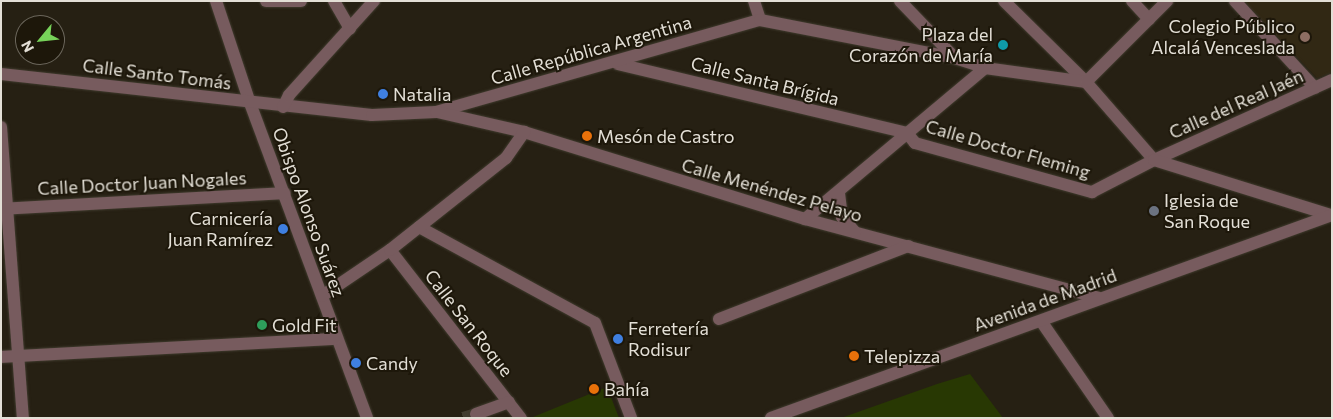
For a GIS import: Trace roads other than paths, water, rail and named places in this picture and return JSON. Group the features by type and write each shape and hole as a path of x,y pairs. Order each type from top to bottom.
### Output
{"street":[{"name":"Obispo Alonso Suárez","path":"216,1 250,103 285,193 336,339 367,418"},
{"path":"272,2 301,1"},
{"path":"334,1 350,29"},
{"path":"283,107 289,95 374,1"},
{"path":"754,1 760,20"},
{"path":"900,1 955,58"},
{"path":"1004,1 1086,82 1154,160 1332,215"},
{"path":"1132,1 1149,19"},
{"path":"1086,82 1167,1"},
{"path":"1235,1 1315,88"},
{"name":"Calle República Argentina","path":"250,103 372,115 436,112 615,63 760,20 955,58 985,68 1086,82"},
{"name":"Calle Santa Brígida","path":"615,63 907,133"},
{"path":"805,219 985,68"},
{"name":"Calle Santo Tomás","path":"1,74 250,103"},
{"name":"Calle del Real Jaén","path":"1154,160 1332,80"},
{"name":"Calle Menéndez Pelayo","path":"436,112 524,132 805,219 1099,298"},
{"path":"1,127 5,209 23,418"},
{"path":"322,296 390,250 506,158 524,132"},
{"name":"Calle Doctor Fleming","path":"907,133 915,143 1092,192 1154,160"},
{"path":"839,192 842,217 855,232"},
{"name":"Calle Doctor Juan Nogales","path":"5,209 285,193"},
{"name":"Avenida de Madrid","path":"771,418 1332,215"},
{"path":"419,227 595,323 631,418"},
{"path":"719,319 908,246"},
{"name":"Calle San Roque","path":"390,250 521,418"},
{"path":"1041,321 1108,418"},
{"path":"1,357 336,339"},
{"path":"476,414 509,402"}],"tunnel":[{"path":"463,418 476,414"}],"place":[{"name":"Colegio Público Alcalá Venceslada","path":"1305,37"},
{"name":"Plaza del Corazón de María","path":"1003,45"},
{"name":"Natalia","path":"383,94"},
{"name":"Mesón de Castro","path":"587,136"},
{"name":"Iglesia de San Roque","path":"1154,211"},
{"name":"Carnicería Juan Ramírez","path":"283,229"},
{"name":"Gold Fit","path":"262,325"},
{"name":"Ferretería Rodisur","path":"618,339"},
{"name":"Telepizza","path":"854,356"},
{"name":"Candy","path":"356,363"},
{"name":"Bahía","path":"594,389"}]}
